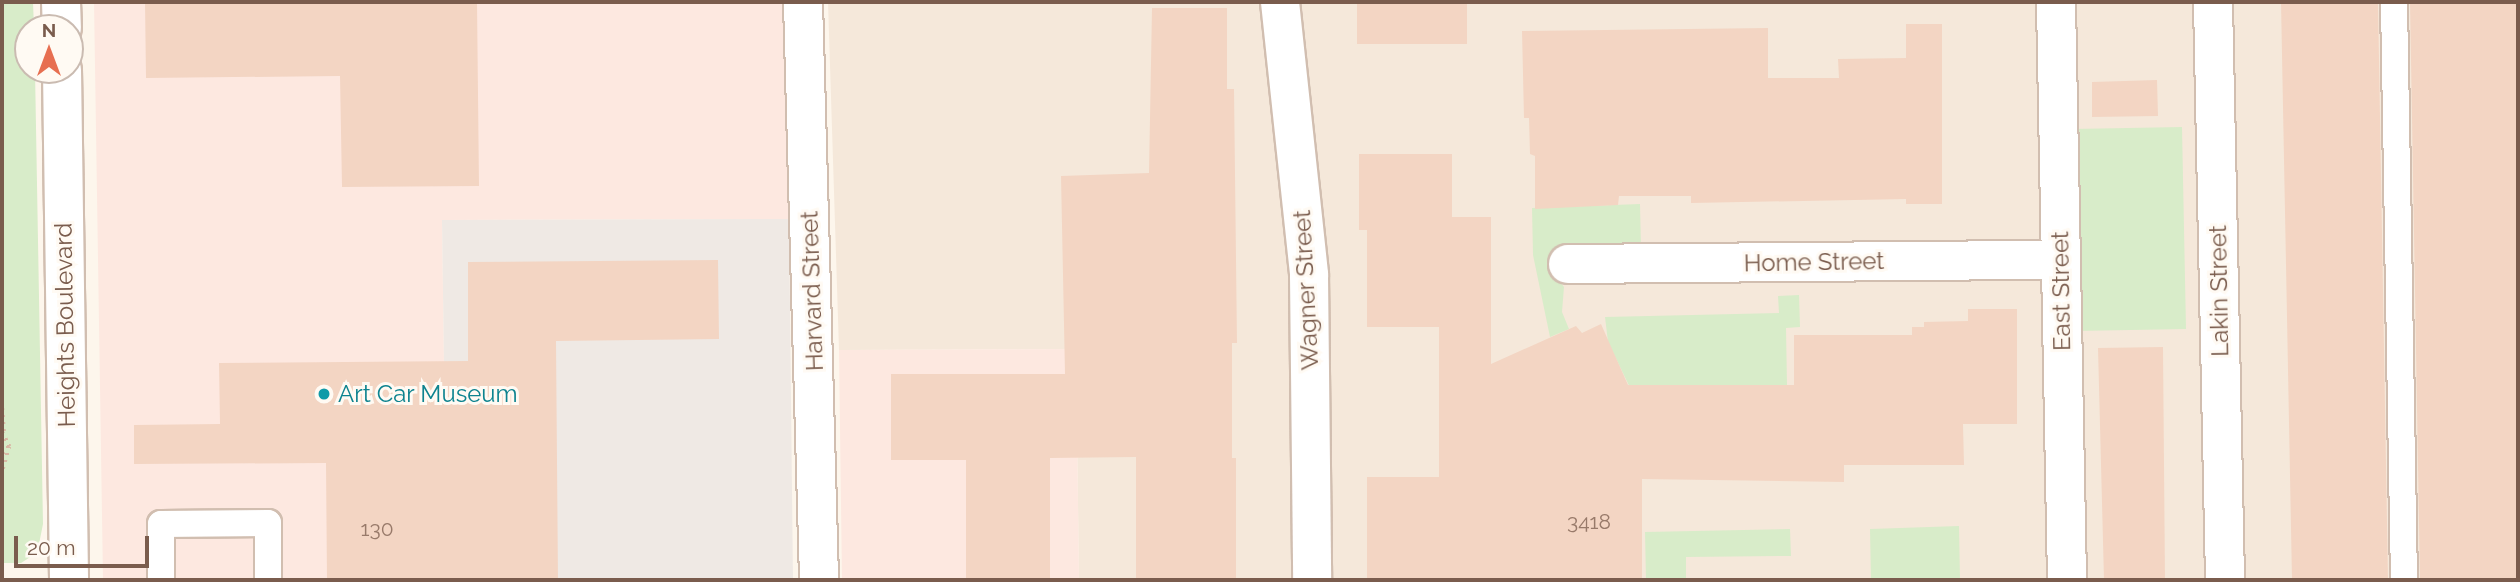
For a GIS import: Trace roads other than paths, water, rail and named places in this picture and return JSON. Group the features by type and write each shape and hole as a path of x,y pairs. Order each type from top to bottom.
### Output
{"street":[{"name":"Harvard Street","path":"803,2 820,580"},
{"name":"Wagner Street","path":"1280,2 1310,275 1312,580"},
{"name":"East Street","path":"2056,2 2067,580"},
{"name":"Lakin Street","path":"2213,2 2225,580"},
{"name":"Heights Boulevard","path":"62,84 69,580"},
{"name":"Home Street","path":"1568,264 2060,260"}],"lane":[{"path":"2394,2 2404,580"},
{"path":"161,580 161,524 268,523 268,580"}],"place":[{"name":"Art Car Museum","path":"324,394"}]}
